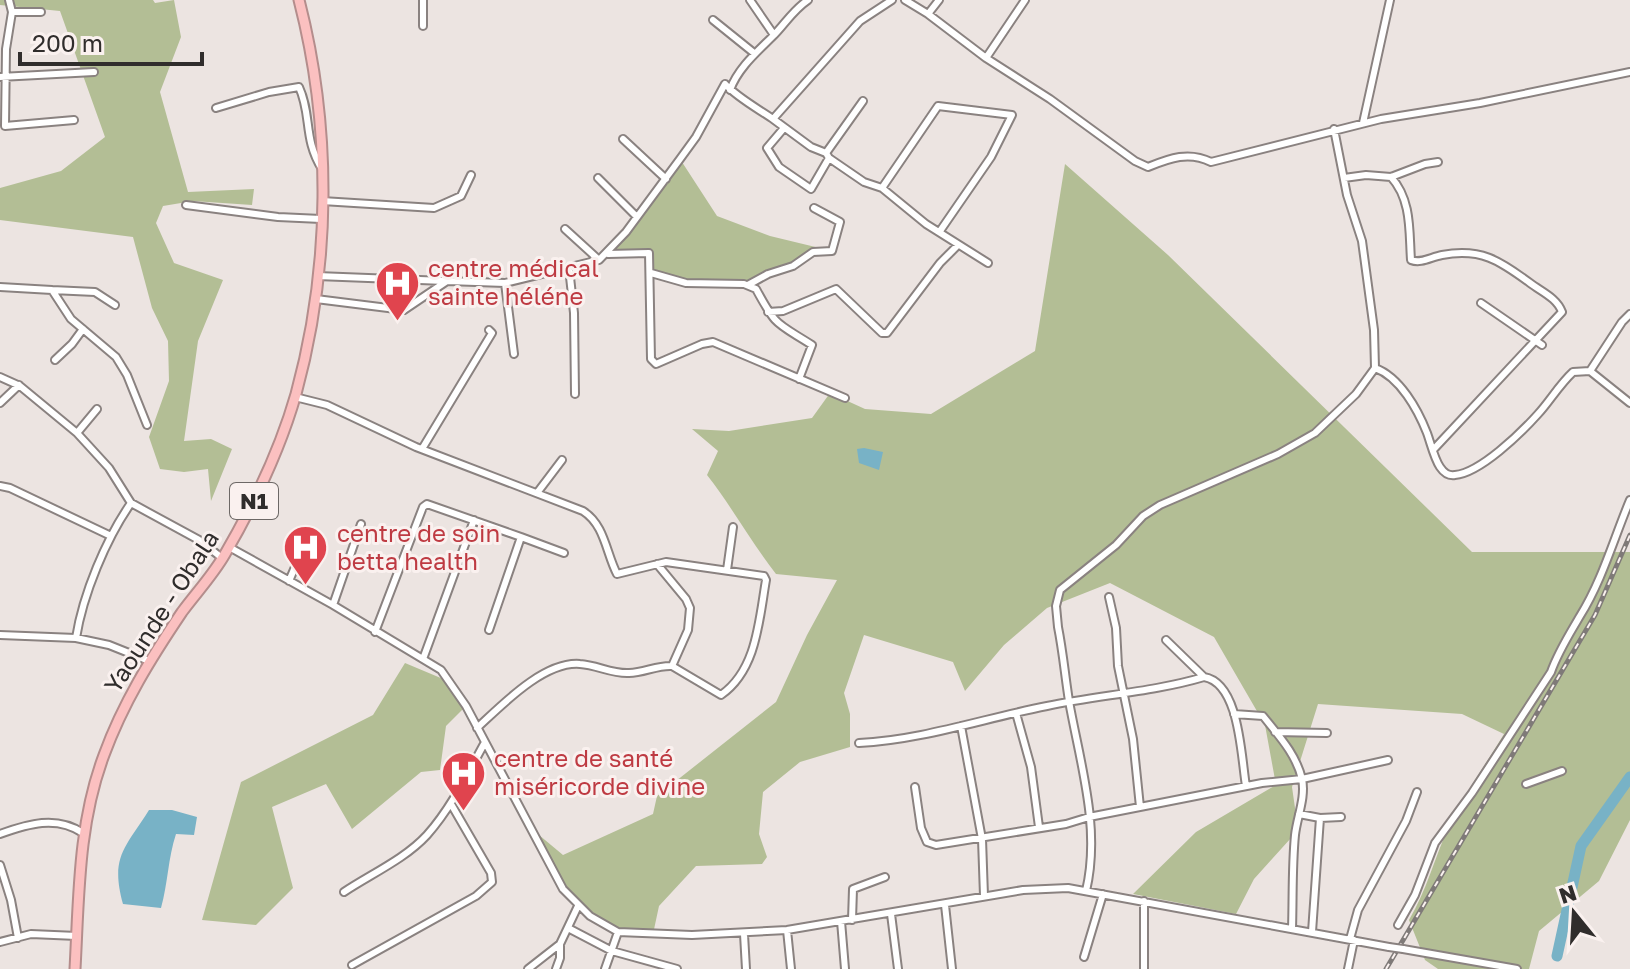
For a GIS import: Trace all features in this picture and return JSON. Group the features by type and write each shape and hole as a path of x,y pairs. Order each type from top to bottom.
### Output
{"highway":[{"name":"Yaounde - Obala","path":"75,969 83,833 103,757 124,704 149,661 229,547 261,486 295,397 316,299 324,171 307,30 299,0"}],"street":[{"path":"9,0 12,12 2,77 5,126 74,120"},
{"path":"423,0 423,26"},
{"path":"750,0 774,35"},
{"path":"730,90 754,53 796,8 808,0"},
{"path":"773,119 860,21 892,0"},
{"path":"905,0 1129,157 1148,167 1166,160 1196,155 1211,162 1334,129 1630,72"},
{"path":"928,14 939,0"},
{"path":"986,58 1025,0"},
{"path":"1363,123 1390,0"},
{"path":"12,12 41,12"},
{"path":"713,20 754,53"},
{"path":"2,77 94,72"},
{"path":"317,276 505,283 599,260 608,254 666,179 696,137 725,84 811,147 864,182 882,188 903,207 988,263"},
{"path":"216,108 269,92 299,87 310,148 324,171"},
{"path":"784,128 767,148 779,167 811,189 827,156 863,101"},
{"path":"882,188 938,106 1012,115 991,157 940,231"},
{"path":"1086,891 1091,855 1089,817 1056,606 1060,590 1116,545 1143,516 1160,505 1267,459 1315,433 1356,394 1375,368 1374,330 1362,241 1347,195 1334,129"},
{"path":"623,139 666,179"},
{"path":"1344,178 1366,175 1391,177 1438,162"},
{"path":"322,201 434,208 461,196 471,175"},
{"path":"1391,177 1403,193 1411,230 1411,260 1417,263 1443,255 1481,253 1553,299 1562,312 1539,343 1433,450"},
{"path":"598,178 637,217"},
{"path":"186,205 278,217 321,219"},
{"path":"748,285 793,266 813,252 832,251 840,222 814,208"},
{"path":"565,229 599,260"},
{"path":"768,312 783,311 836,289 882,333 887,333 940,263 958,245"},
{"path":"608,254 649,253 651,359 656,364 713,342 845,398"},
{"path":"569,268 576,349 575,394"},
{"path":"651,273 686,283 748,285 756,289 779,326 812,345 799,379"},
{"path":"316,299 404,310 447,281"},
{"path":"505,283 514,354"},
{"path":"0,287 95,292 115,305"},
{"path":"52,290 71,319 116,357 127,375 147,425"},
{"path":"1481,303 1539,343"},
{"path":"1590,371 1630,314"},
{"path":"55,360 83,329"},
{"path":"422,449 477,360 492,333 489,330"},
{"path":"1375,368 1390,375 1413,405 1438,465 1452,476 1467,472 1493,457 1539,413 1573,372 1590,371 1630,403"},
{"path":"0,377 19,385 77,433 109,468 131,503 199,540 222,558"},
{"path":"0,403 19,385"},
{"path":"1624,397 1630,386"},
{"path":"295,397 327,405 422,449 591,516 600,529 617,574 657,564 681,563 760,574 766,580 753,647 737,680 725,693 716,694 672,666 631,673 576,663 555,669 520,691 477,728"},
{"path":"77,433 97,409"},
{"path":"537,493 562,460"},
{"path":"0,486 111,536"},
{"path":"1398,925 1415,895 1435,843 1472,793 1551,672 1603,568 1630,500"},
{"path":"76,638 80,610 111,536 131,503"},
{"path":"375,632 424,505 429,504 564,553"},
{"path":"423,659 474,520"},
{"path":"333,605 361,524"},
{"path":"727,570 733,527"},
{"path":"289,581 308,537"},
{"path":"489,630 521,537"},
{"path":"229,547 333,605 423,659 447,677 556,876 578,906 618,932 692,935 787,930 1049,887 1144,901 1486,966 1517,969"},
{"path":"657,564 690,608 688,630 672,666"},
{"path":"1109,597 1133,739 1140,807"},
{"path":"0,635 76,638 109,645 149,661"},
{"path":"1166,640 1204,677"},
{"path":"859,743 961,726 1123,692 1177,685 1204,677 1213,679 1226,693 1234,714 1246,786"},
{"path":"1016,713 1031,767 1039,827"},
{"path":"1234,714 1263,716 1289,748 1302,779 1304,792 1292,881 1292,929"},
{"path":"961,726 982,839 984,896"},
{"path":"1275,732 1327,733"},
{"path":"344,892 426,836 451,804 484,744"},
{"path":"915,787 921,828 930,845 1066,824 1388,760"},
{"path":"1526,784 1562,771"},
{"path":"1348,969 1358,910 1406,821 1417,792"},
{"path":"352,965 476,896 492,882 491,873 451,804"},
{"path":"1299,814 1320,818 1341,817"},
{"path":"1312,932 1320,818"},
{"path":"0,834 39,823 71,825 83,833"},
{"path":"0,865 18,938"},
{"path":"852,920 853,889 885,877"},
{"path":"1084,957 1103,894"},
{"path":"1144,901 1144,969"},
{"path":"945,905 952,969"},
{"path":"528,969 560,944 578,906"},
{"path":"891,914 898,969"},
{"path":"841,921 845,969"},
{"path":"568,928 612,951 677,969"},
{"path":"787,930 791,969"},
{"path":"605,969 618,932"},
{"path":"0,942 31,934 77,936"},
{"path":"744,934 746,969"},
{"path":"556,969 560,944"}],"green space":[{"path":"0,0 153,0 155,3 174,0 181,37 160,92 188,192 254,189 252,205 193,201 163,206 156,223 174,263 223,280 198,341 184,441 211,439 232,449 211,501 208,469 184,472 160,469 149,437 169,381 168,341 152,308 133,237 0,220 0,188 61,171 105,137 60,11 0,5"},
{"path":"680,159 717,216 770,236 832,251 813,252 793,266 748,285 711,285 651,273 649,253 608,254"},
{"path":"1065,164 1168,255 1472,552 1630,552 1630,820 1599,881 1539,931 1529,969 1438,969 1425,960 1409,920 1456,812 1504,734 1462,714 1318,704 1292,787 1296,815 1291,838 1254,879 1236,914 1133,894 1196,832 1276,785 1265,725 1214,637 1110,583 1047,608 1004,645 965,691 953,662 864,635 844,693 850,714 850,747 800,762 763,792 759,834 767,857 762,864 696,866 659,906 653,934 618,932 578,906 527,825 563,855 653,814 657,796 776,702 837,580 776,574 707,475 718,451 692,429 729,431 812,418 830,393 865,409 931,414 1035,351"},
{"path":"405,663 455,684 466,706 446,726 440,770 421,772 352,829 326,784 272,807 293,888 256,925 202,920 241,782 373,715"}],"water":[{"path":"857,449 883,452 879,470 859,463"},
{"path":"149,810 172,810 197,817 194,835 176,834 161,908 123,904 119,888 122,854"}],"waterway":[{"path":"1557,956 1581,846 1630,777"}],"railway":[{"path":"1386,969 1595,615 1630,535"}],"place":[{"name":"centre médical sainte héléne","path":"397,322"},
{"name":"centre de soin betta health","path":"306,587"},
{"name":"centre de santé miséricorde divine","path":"463,812"}]}
